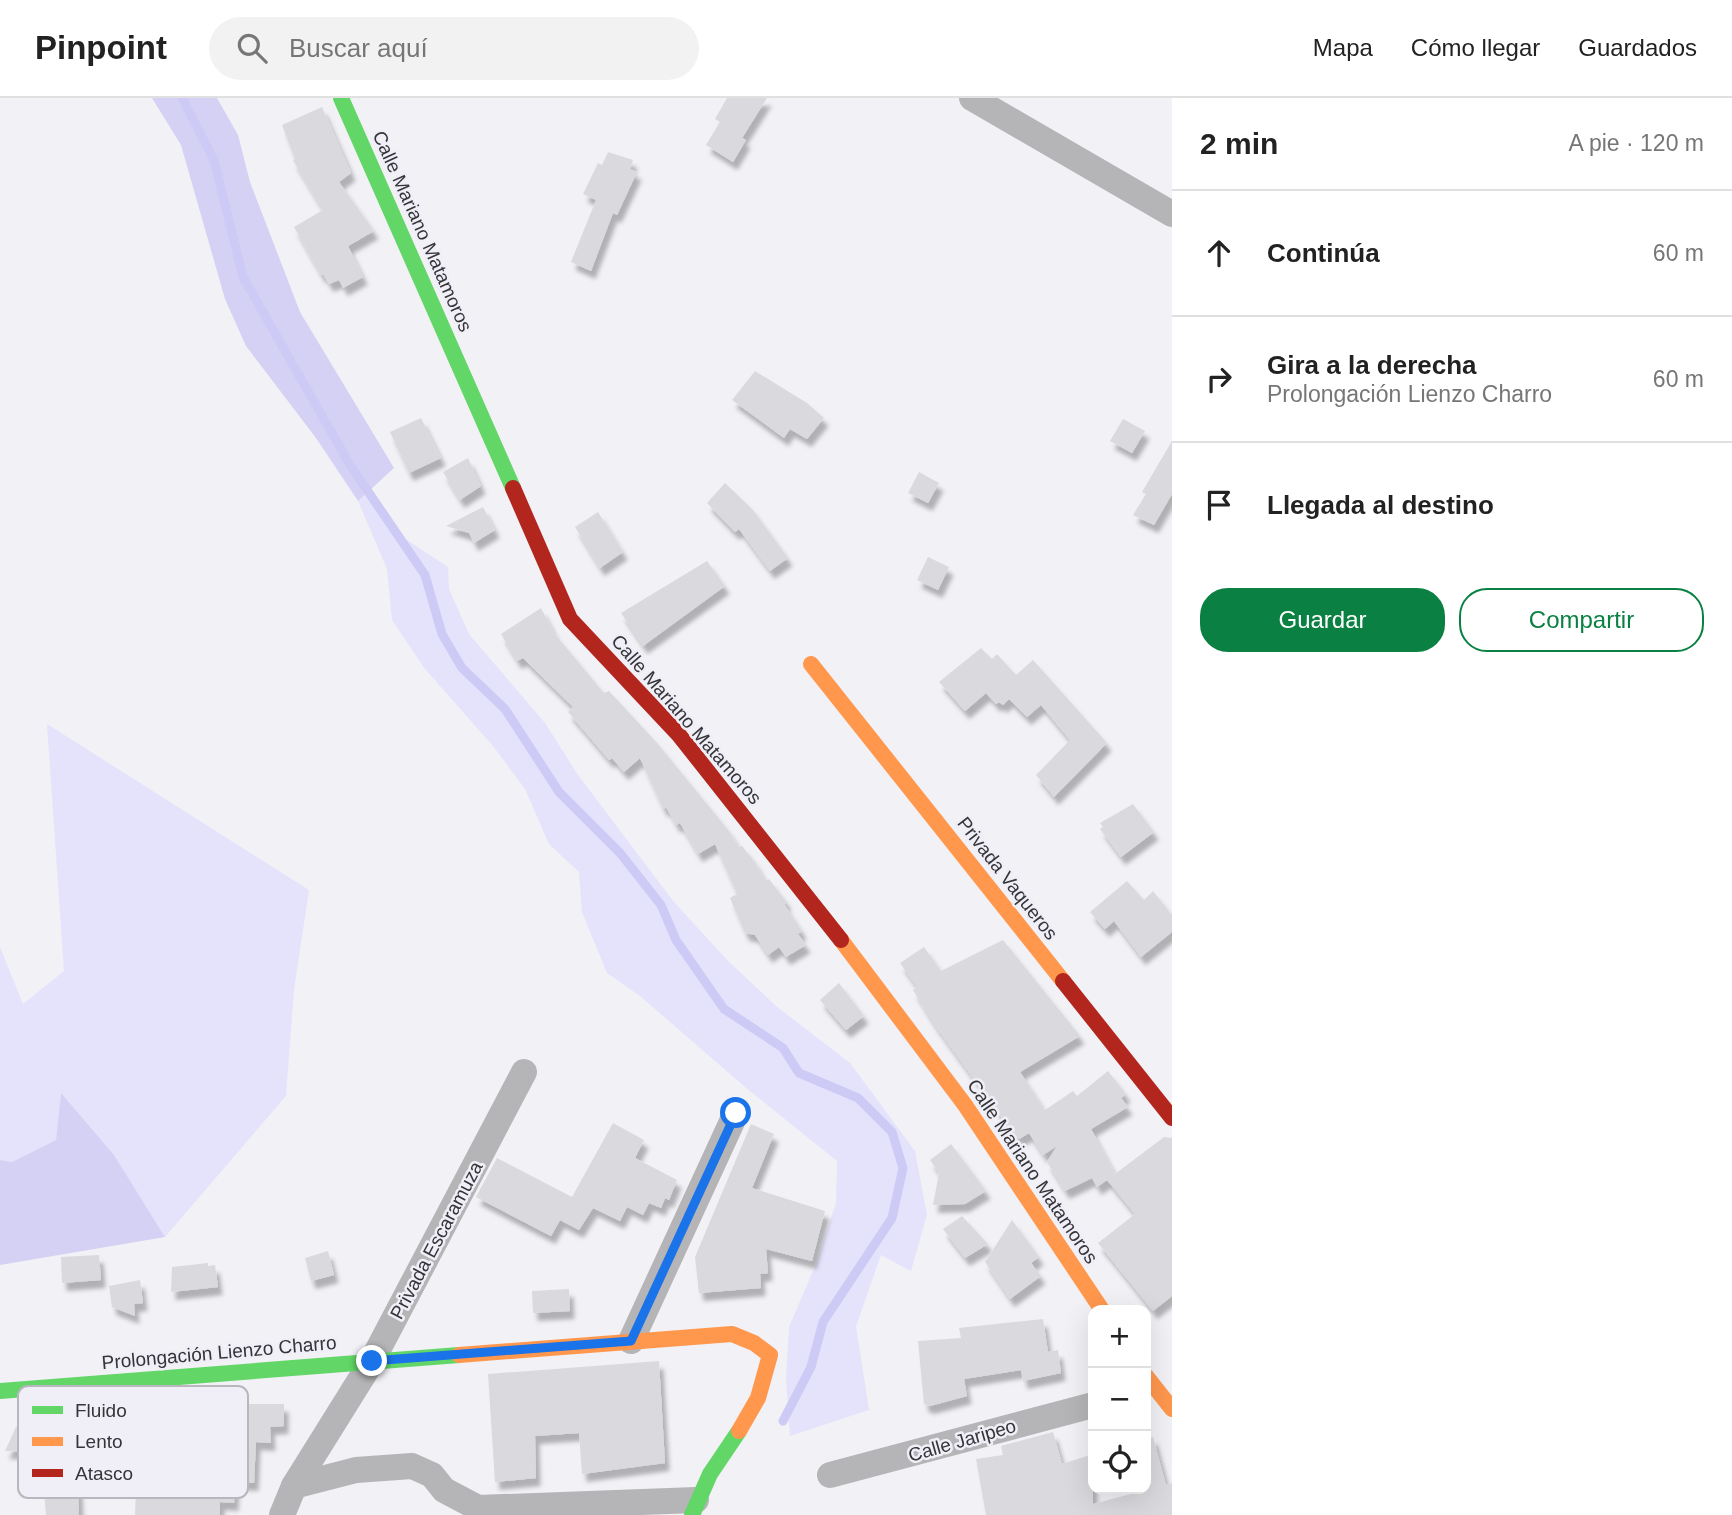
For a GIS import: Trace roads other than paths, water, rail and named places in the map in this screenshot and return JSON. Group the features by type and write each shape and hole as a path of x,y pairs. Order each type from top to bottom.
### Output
{"street":[{"name":"Calle Mariano Matamoros","path":"341,98 570,619 679,735 799,883 965,1105 1099,1305"},
{"path":"972,98 1172,214"},
{"name":"Privada Vaqueros","path":"811,664 1172,1118"},
{"name":"Privada Escaramuza","path":"282,1515 294,1486 372,1361 524,1072"},
{"path":"631,1341 736,1113"},
{"name":"Prolongación Lienzo Charro","path":"62,1386 732,1334 754,1343 770,1355 769,1374 760,1398 694,1508"},
{"name":"Prolongación Lienzo Charro","path":"0,1391 18,1390"},
{"name":"Calle Jaripeo","path":"830,1475 1088,1406"},
{"path":"294,1486 356,1470 412,1466 432,1475 444,1490 478,1508 694,1508"}],"waterway":[{"path":"182,98 214,160 243,277 350,465 425,575 442,634 462,668 505,709 559,792 620,853 661,905 676,940 724,1009 783,1048 799,1073 858,1098 892,1132 903,1168 892,1218 823,1322 811,1367 783,1421"}]}
